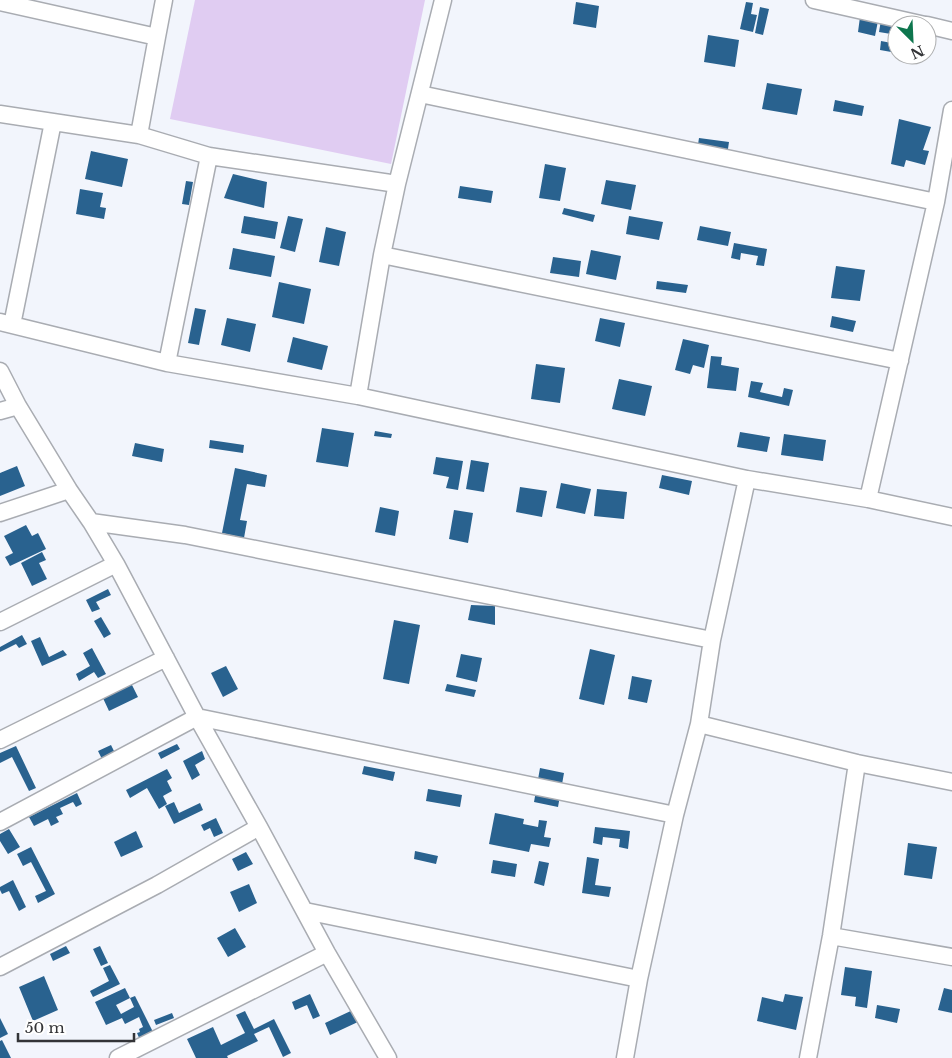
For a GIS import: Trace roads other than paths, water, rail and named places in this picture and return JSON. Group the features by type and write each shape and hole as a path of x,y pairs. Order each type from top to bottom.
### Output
{"street":[{"path":"139,135 164,0"},
{"path":"358,396 382,255 397,184 443,0"},
{"path":"814,0 887,16"},
{"path":"0,2 156,37"},
{"path":"937,28 952,31"},
{"path":"420,94 936,202"},
{"path":"868,498 936,202 952,110"},
{"path":"0,114 139,135 209,156 397,184"},
{"path":"53,122 6,324 167,363 358,396 747,479 868,498 952,517"},
{"path":"167,363 209,156"},
{"path":"382,255 900,361"},
{"path":"0,371 18,406 116,564 197,717 327,953 388,1058"},
{"path":"0,411 18,406"},
{"path":"625,1058 639,979 675,816 699,724 712,640 747,479"},
{"path":"0,513 69,490"},
{"path":"91,522 186,535 712,640"},
{"path":"0,622 116,564"},
{"path":"0,740 166,658"},
{"path":"0,822 197,717 675,816"},
{"path":"699,724 857,763 952,782"},
{"path":"808,1058 830,936 857,763"},
{"path":"0,967 157,885 259,827"},
{"path":"305,912 639,979"},
{"path":"830,936 952,957"},
{"path":"118,1058 327,953"}]}
